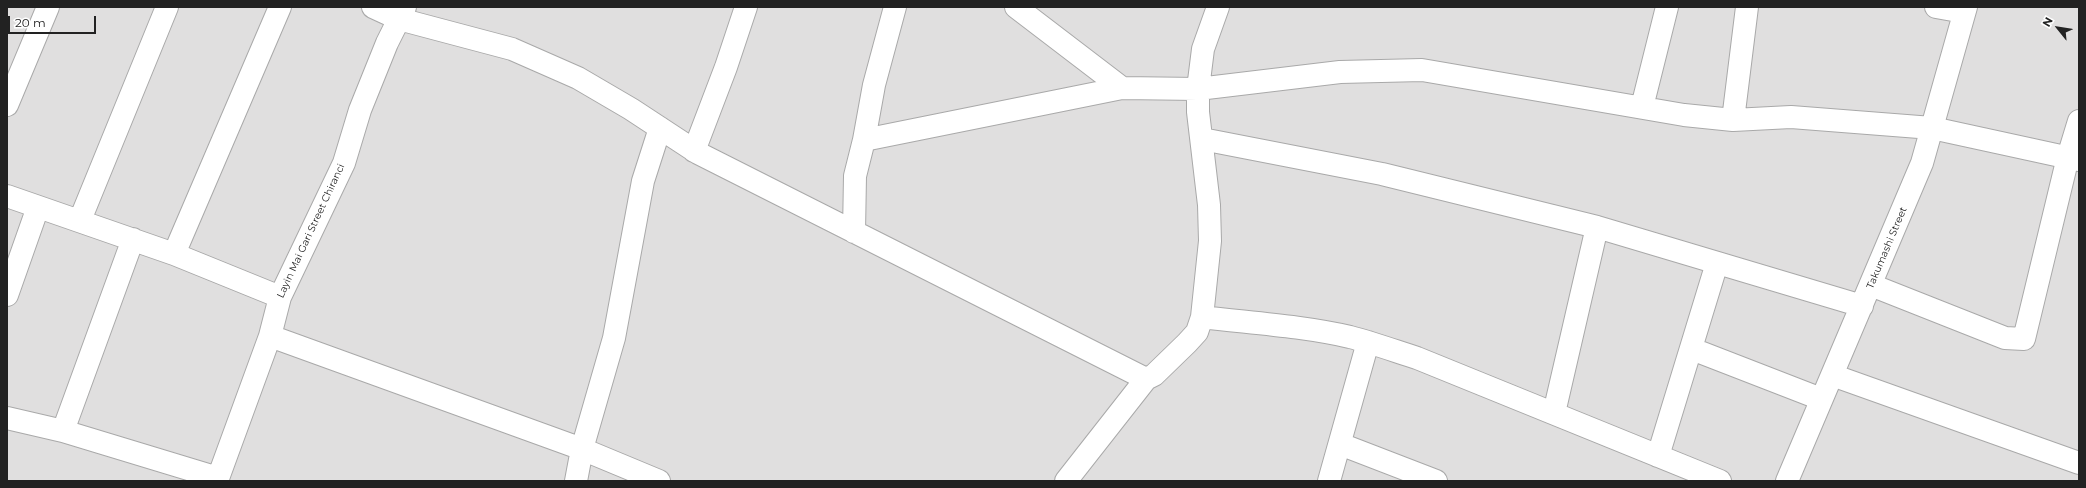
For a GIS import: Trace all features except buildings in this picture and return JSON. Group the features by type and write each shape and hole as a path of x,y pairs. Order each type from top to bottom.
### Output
{"street":[{"path":"7,105 48,7"},
{"path":"80,220 167,7"},
{"path":"174,254 280,7"},
{"path":"373,7 402,13 512,49 578,78 660,128 694,151 1146,379"},
{"path":"694,151 726,67 746,7"},
{"path":"854,232 855,176 864,140 874,85 895,7"},
{"path":"1016,7 1122,88"},
{"path":"1066,481 1146,379 1154,375 1188,343 1197,332 1202,317 1210,241 1209,205 1198,89 1203,49 1218,7"},
{"path":"1642,107 1667,7"},
{"path":"1733,120 1747,7"},
{"path":"1936,7 1965,10"},
{"name":"Takumashi Street","path":"1786,481 1922,163 1965,10"},
{"name":"Layin Mai Gari Street Chiranci","path":"217,479 232,443 270,336 280,297 344,163 360,110 402,13"},
{"path":"864,140 1122,88 1198,89 1340,72 1422,70 1684,115 1733,120 1791,117 1932,128 2074,159"},
{"path":"1871,285 2005,338 2024,339 2074,159 2079,121"},
{"path":"576,481 582,449 614,338 643,180 660,128"},
{"path":"1202,139 1382,174 1597,227 1862,306"},
{"path":"7,196 80,220 174,254 280,297"},
{"path":"7,295 38,207"},
{"path":"1554,413 1597,227"},
{"path":"63,431 133,239"},
{"path":"1658,456 1692,349 1717,263"},
{"path":"1202,317 1289,326 1350,337 1368,342 1417,358 1720,481"},
{"path":"270,336 582,449 659,481"},
{"path":"1329,481 1368,342"},
{"path":"1692,349 1821,400"},
{"path":"1832,375 2079,463"},
{"path":"7,418 63,431 217,479"},
{"path":"1340,444 1436,481"}],"shaded area":[{"path":"7,7 2079,7 2079,481 7,481"}]}
